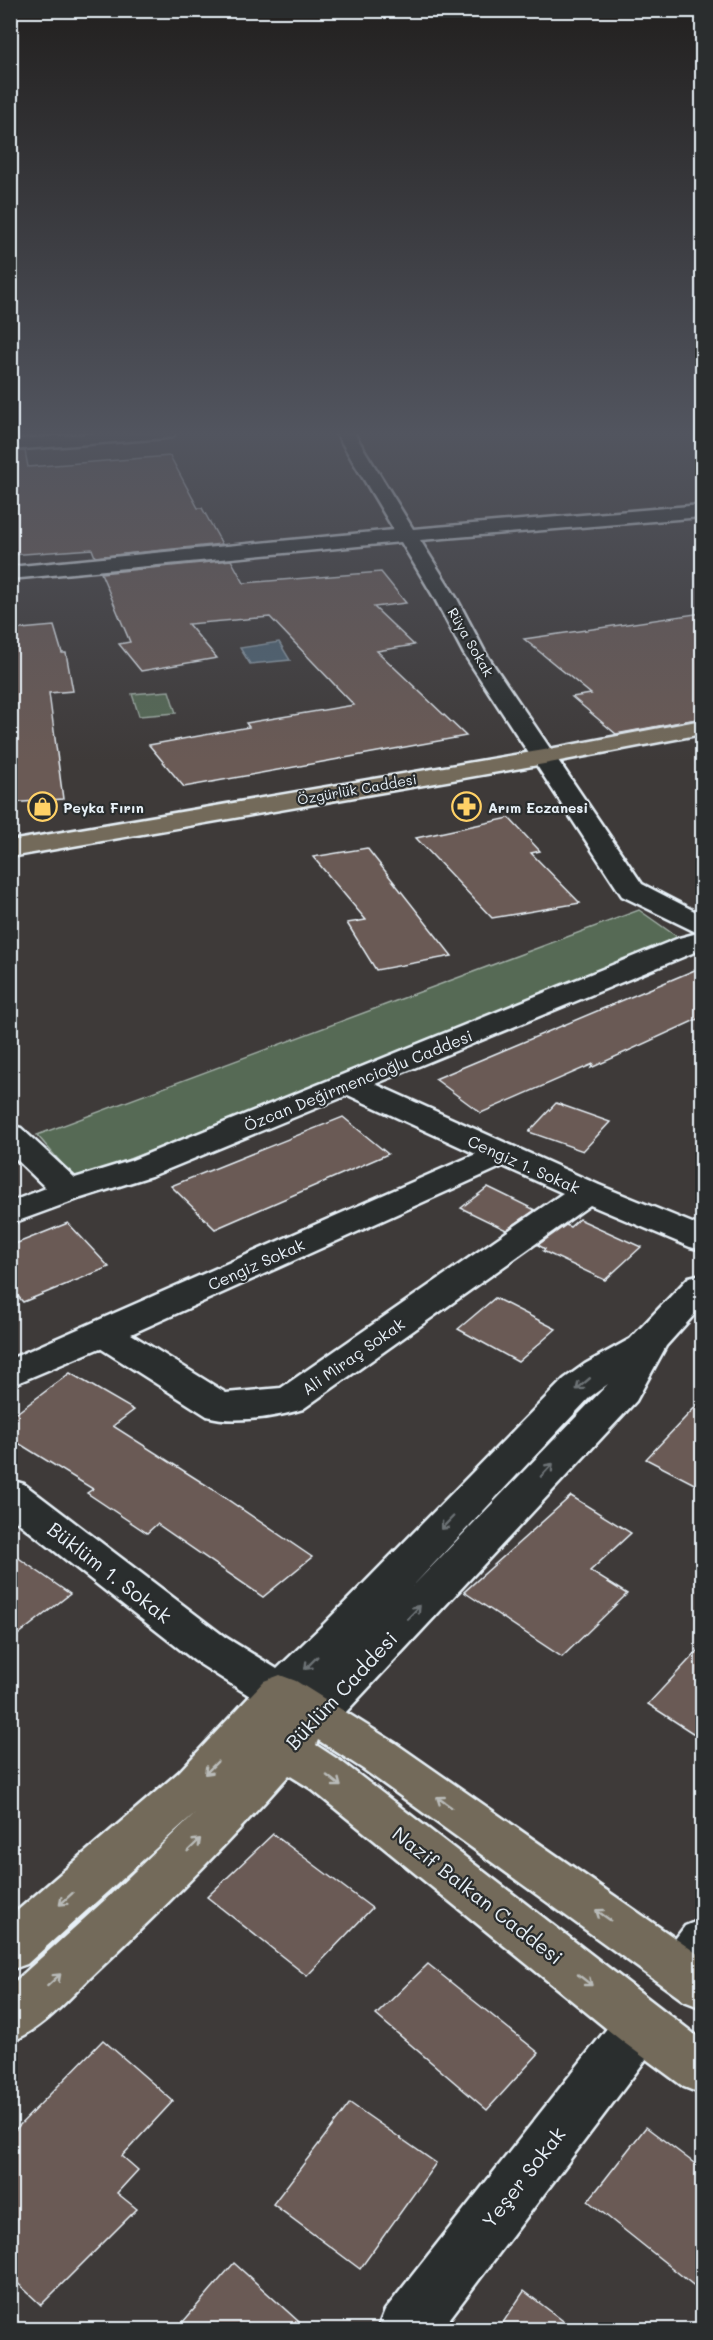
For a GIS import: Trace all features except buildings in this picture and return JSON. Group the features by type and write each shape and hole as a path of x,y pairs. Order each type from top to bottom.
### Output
{"main road":[{"name":"Özgürlük Caddesi","path":"10,849 544,757 702,727"},
{"name":"Büklüm Caddesi","path":"10,1948 195,1785 283,1720"},
{"name":"Büklüm Caddesi","path":"10,2019 73,1962 228,1812 283,1720"},
{"path":"283,1720 379,1756 696,1965"},
{"name":"Nazif Balkan Caddesi","path":"283,1720 326,1775 641,2025 702,2070"}],"street":[{"path":"10,573 332,542"},
{"name":"Rüya Sokak","path":"412,542 447,599 475,654 632,890 702,926"},
{"name":"Özcan Değirmencioğlu Caddesi","path":"10,1214 69,1191 142,1168 702,941"},
{"name":"Cengiz 1. Sokak","path":"348,1083 587,1192 702,1239"},
{"path":"10,1135 69,1191"},
{"name":"Cengiz Sokak","path":"10,1374 502,1154"},
{"name":"Ali Miraç Sokak","path":"104,1333 220,1407 290,1400 587,1192"},
{"name":"Büklüm Caddesi","path":"283,1720 623,1392 650,1341 702,1285"},
{"name":"Büklüm 1. Sokak","path":"10,1494 210,1649 231,1674 242,1696 283,1720"},
{"name":"Yeşer Sokak","path":"405,2330 641,2025"}],"green space":[{"path":"169,691 176,713 139,716 132,694"},
{"path":"639,910 683,941 76,1180 37,1135"}],"water":[{"path":"279,642 290,660 250,664 240,648"}],"place":[{"name":"Peyka Fırın","path":"42,807"},
{"name":"Arım Eczanesi","path":"467,807"}]}
